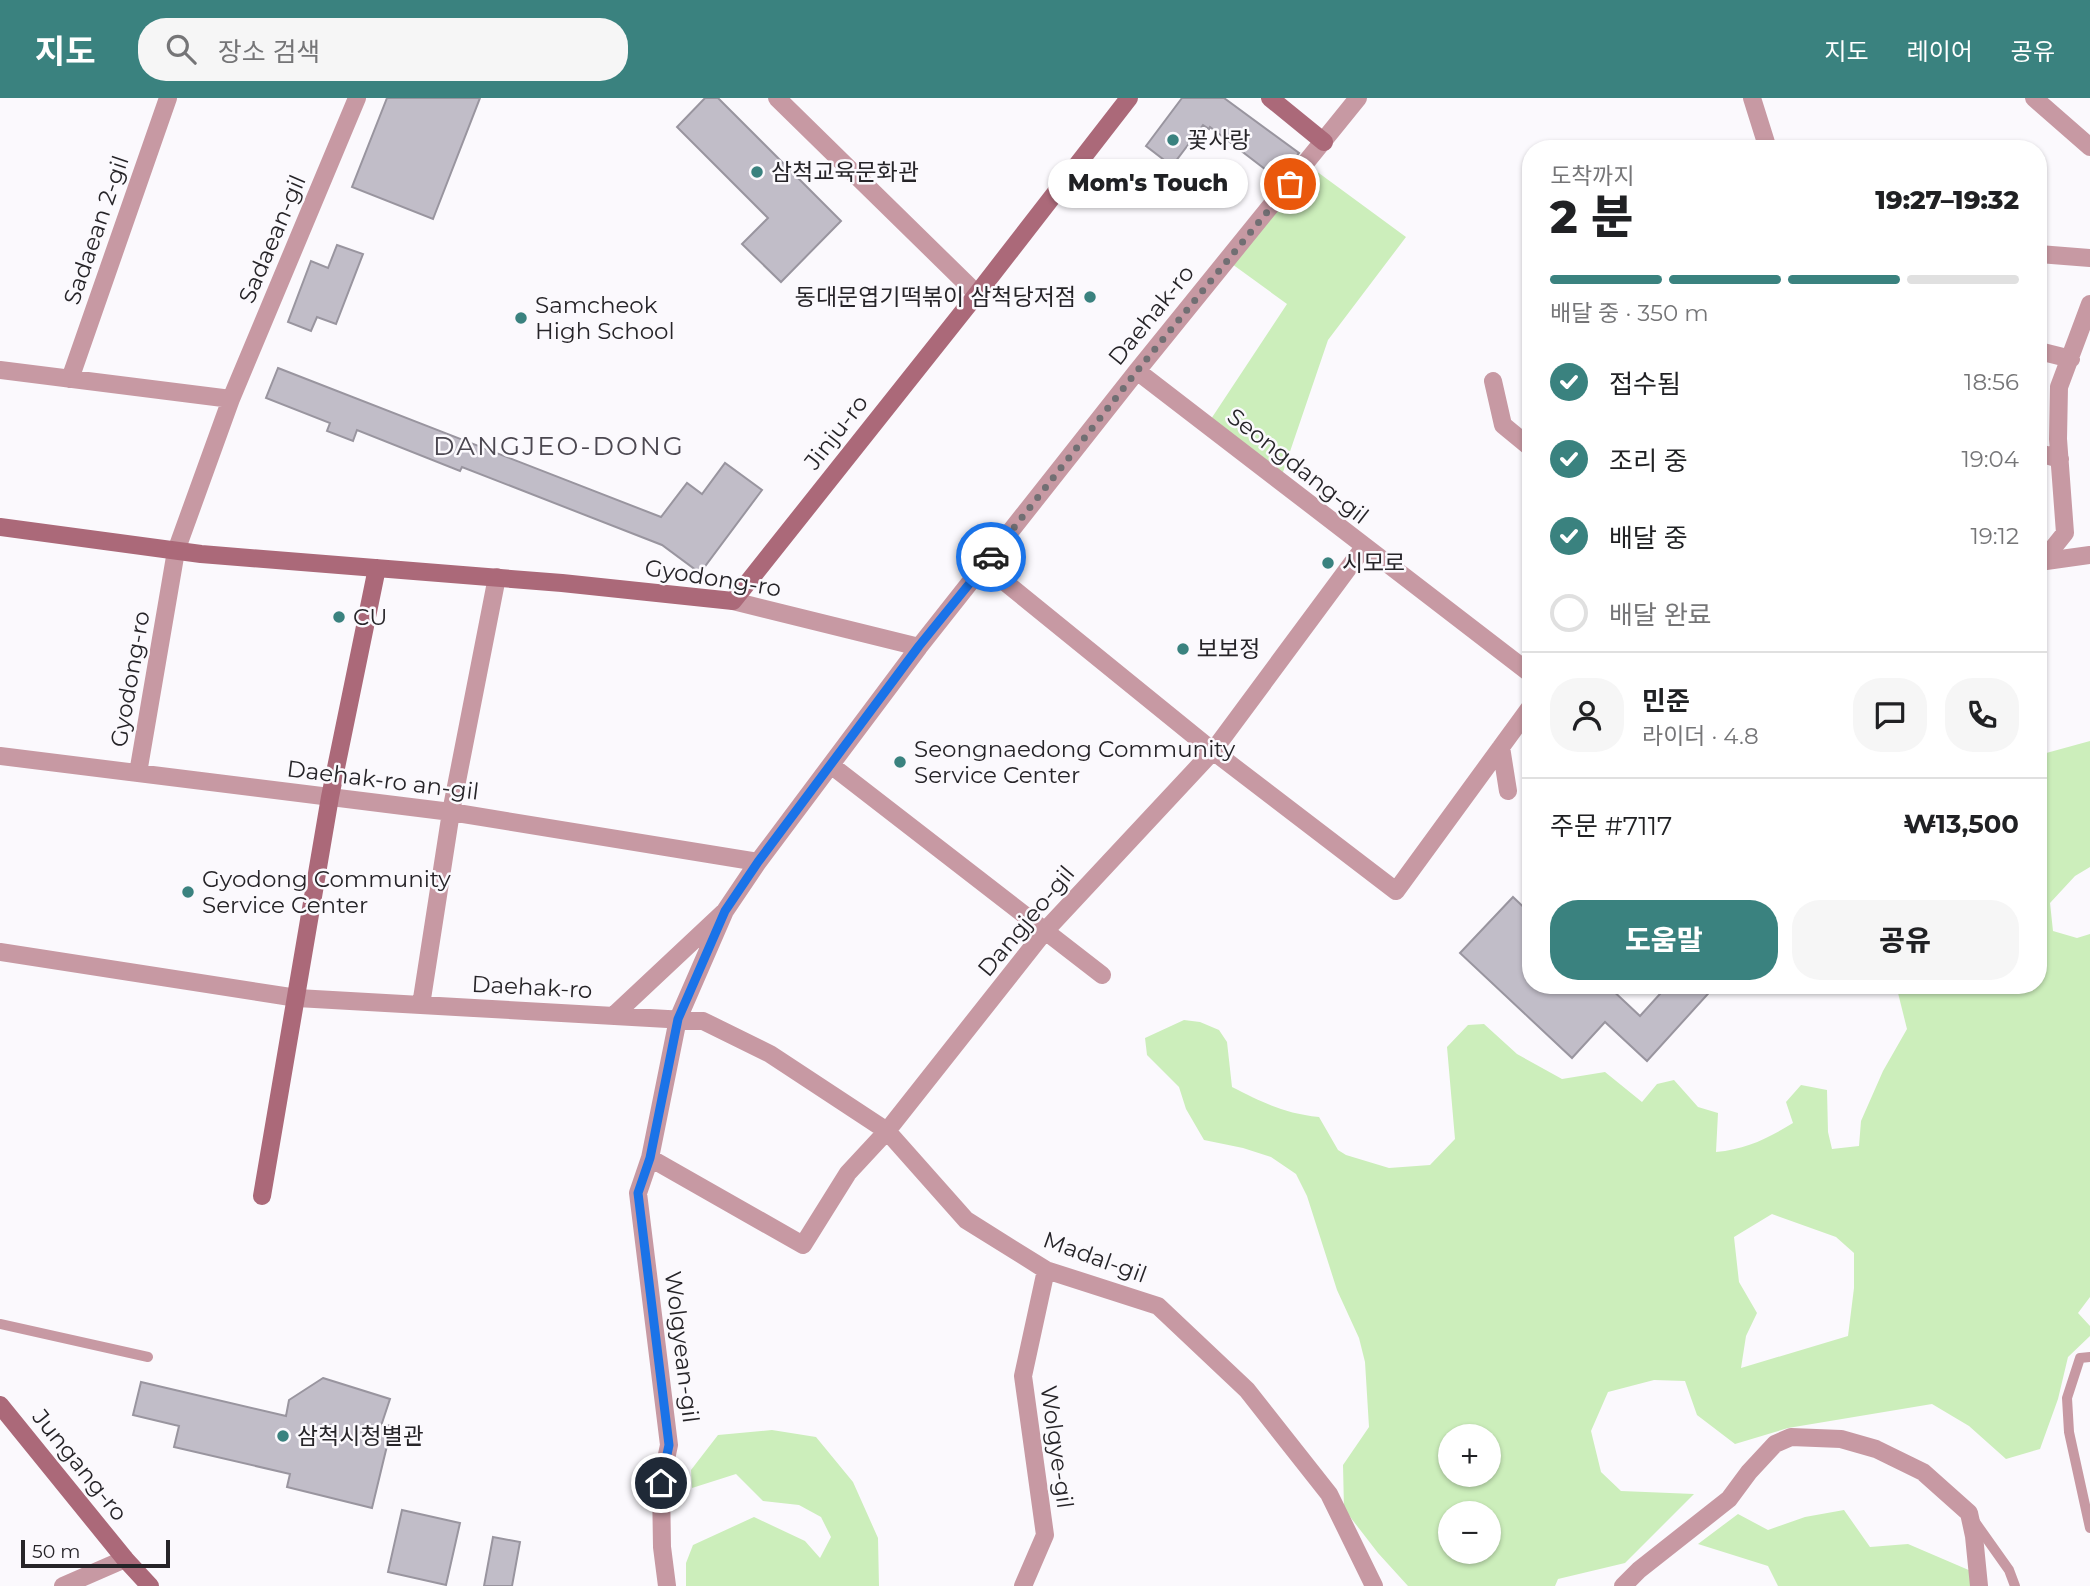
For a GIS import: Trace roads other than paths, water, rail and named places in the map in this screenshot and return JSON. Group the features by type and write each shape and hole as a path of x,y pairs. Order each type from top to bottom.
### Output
{"street":[{"name":"Sadaean 2-gil","path":"70,379 168,98"},
{"name":"Sadaean-gil","path":"231,399 357,98"},
{"path":"776,98 977,294"},
{"name":"Jinju-ro","path":"733,601 1129,98"},
{"path":"1270,98 1324,142"},
{"name":"Daehak-ro","path":"678,1019 725,911 758,862 919,646 1358,98"},
{"path":"1752,98 1765,140"},
{"path":"2034,98 2090,147"},
{"path":"2047,255 2090,258"},
{"path":"2047,555 2065,533 2059,387 2090,304"},
{"path":"2047,353 2071,359"},
{"path":"0,370 231,399"},
{"name":"Seongdang-gil","path":"1137,371 1522,667"},
{"path":"1493,381 1503,425 1522,441"},
{"name":"Gyodong-ro","path":"138,774 176,551 231,399"},
{"path":"2047,455 2060,459"},
{"name":"Gyodong-ro","path":"0,527 176,551 497,577 733,601 919,646"},
{"name":"Dangjeo-gil","path":"887,1131 1045,931 1213,751 1364,547"},
{"path":"2047,562 2090,555"},
{"path":"985,566 1213,751 1396,891 1522,718"},
{"path":"262,1196 330,797 377,568"},
{"path":"421,1005 451,812 497,577"},
{"path":"1501,747 1508,791"},
{"name":"Daehak-ro an-gil","path":"0,756 451,812 758,862"},
{"path":"832,766 1102,975"},
{"name":"Daehak-ro","path":"0,952 297,998 613,1016 725,911"},
{"name":"Madal-gil","path":"613,1016 703,1021 770,1054 887,1131 966,1220 1046,1270 1158,1306 1247,1390 1329,1494 1374,1586"},
{"name":"Wolgyean-gil","path":"667,1586 662,1547 661,1483 669,1445 638,1193 650,1158 678,1019"},
{"path":"650,1158 803,1245 848,1173 887,1131"},
{"name":"Wolgye-gil","path":"1023,1586 1045,1535 1023,1376 1046,1270"},
{"name":"Jungang-ro","path":"0,1405 150,1586"},
{"path":"1623,1586 1639,1570 1729,1499 1775,1444 1791,1437 1841,1439 1876,1449 1923,1472 1969,1513 1979,1586"},
{"path":"63,1586 125,1559"}],"lane":[{"path":"0,1324 148,1357"},
{"path":"2090,1357 2080,1358 2067,1398 2069,1432 2090,1528"},
{"path":"1969,1513 2009,1570 2015,1586"}],"place":[{"name":"꽃사랑","path":"1173,140"},
{"name":"삼척교육문화관","path":"757,172"},
{"name":"Mom's Touch","path":"1290,184"},
{"name":"동대문엽기떡볶이 삼척당저점","path":"1090,297"},
{"name":"Samcheok High School","path":"521,318"},
{"name":"시모로","path":"1328,563"},
{"name":"CU","path":"339,617"},
{"name":"보보정","path":"1183,649"},
{"name":"Seongnaedong Community Service Center","path":"900,762"},
{"name":"Gyodong Community Service Center","path":"188,892"},
{"name":"삼척시청별관","path":"283,1436"}],"district":[{"name":"DANGJEO-DONG","path":"559,446"}]}
